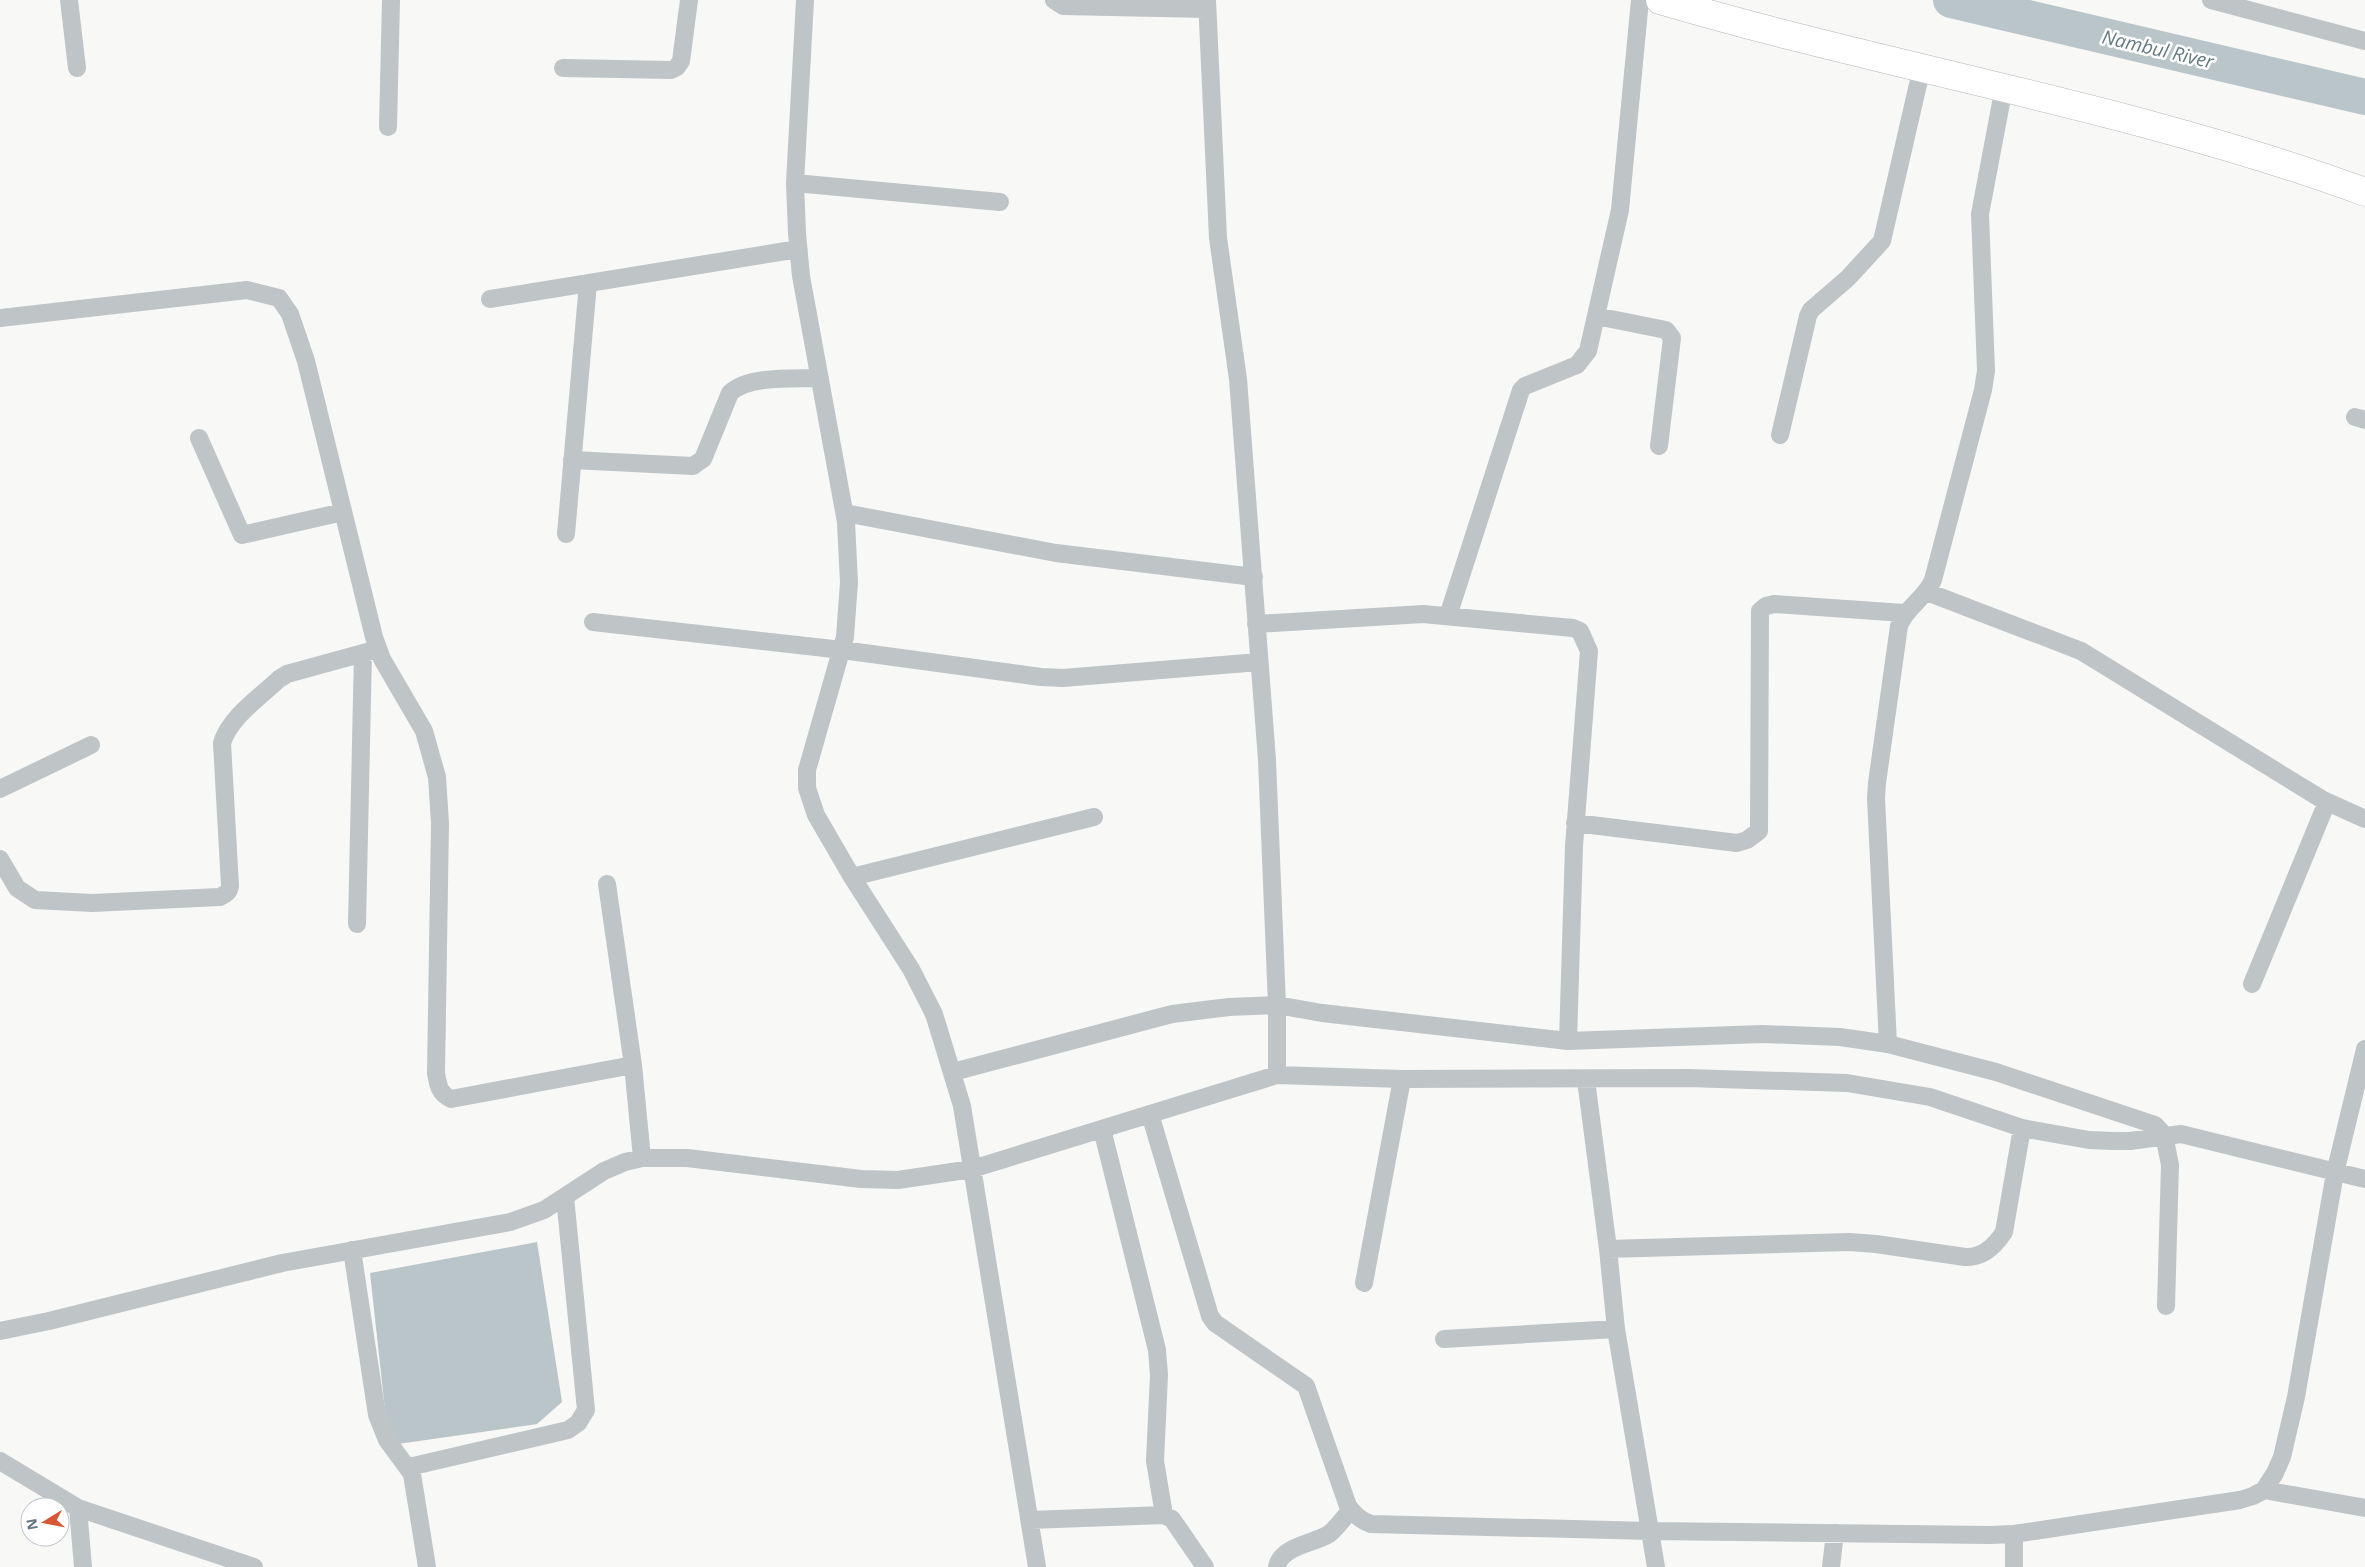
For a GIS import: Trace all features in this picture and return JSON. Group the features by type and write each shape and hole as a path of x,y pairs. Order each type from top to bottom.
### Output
{"highway":[{"path":"1660,0 2101,111 2365,192"}],"street":[{"path":"69,0 77,68"},
{"path":"388,127 391,0"},
{"path":"563,68 671,70 677,67 681,61 689,0"},
{"path":"805,0 795,183 798,249 801,276 845,513 849,582 846,637 807,770 807,788 816,815 852,877 911,969 934,1014 953,1072 962,1106 1030,1520 1036,1567"},
{"path":"1054,0 1064,6 1207,4 1218,238 1238,379 1267,760 1277,1006 1277,1075"},
{"path":"1448,616 1521,390 1525,386 1581,362 1588,351 1620,210 1640,0"},
{"path":"2211,0 2237,4 2365,41"},
{"path":"1780,435 1811,310 1848,278 1882,241 1922,67"},
{"path":"1888,1044 1876,798 1899,626 1904,613 1927,592 1933,580 1983,390 1986,371 1980,214 2004,87"},
{"path":"795,183 1000,202"},
{"path":"490,299 798,249"},
{"path":"566,534 588,283"},
{"path":"0,318 247,290 278,298 290,314 306,361 343,512 370,651 357,924"},
{"path":"1596,316 1666,330 1671,334 1659,446"},
{"path":"572,460 693,466 703,459 730,393 736,387 751,382 820,378"},
{"path":"199,438 242,535 343,512"},
{"path":"845,513 1056,553 1254,577"},
{"path":"1927,592 2081,651 2327,802 2365,819"},
{"path":"1576,823 1737,843 1748,840 1759,831 1760,611 1766,606 1774,604 1904,613"},
{"path":"1256,624 1423,614 1573,628 1580,631 1589,651 1576,823 1568,1041"},
{"path":"593,622 842,650 1041,677 1064,678 1259,662"},
{"path":"0,859 17,888 35,900 92,904 220,897 224,895 229,891 230,886 222,743 225,734 232,723 279,679 299,670 370,651"},
{"path":"370,651 424,732 437,777 440,823 436,1073 438,1086 444,1095 451,1098 633,1065"},
{"path":"0,789 91,745"},
{"path":"2252,984 2327,802"},
{"path":"852,877 1094,817"},
{"path":"607,884 633,1065 642,1158"},
{"path":"953,1072 1172,1014 1230,1007 1277,1006 1568,1041 1762,1034 1840,1037 1888,1044 1996,1072 2152,1123 2164,1135 2170,1165 2171,1196 2166,1306"},
{"path":"1150,1114 1210,1316 1216,1323 1306,1386 1351,1510 1354,1515 1371,1524 1650,1531 2014,1534 2240,1500 2264,1490 2275,1473 2282,1456 2296,1397 2335,1173 2365,1049"},
{"path":"0,1331 49,1321 282,1263 510,1222 544,1210 604,1171 624,1162 642,1158 687,1158 861,1179 898,1180 972,1169 1277,1075 1402,1079 1586,1080 1690,1078 1847,1083 1912,1092 2022,1128 2089,1140 2113,1141 2130,1141 2181,1134 2365,1179"},
{"path":"1364,1284 1402,1079"},
{"path":"1586,1080 1608,1249 1616,1329 1656,1567"},
{"path":"1608,1249 1849,1242 1965,1257 1979,1256 1994,1245 2004,1232 2022,1128"},
{"path":"1102,1129 1157,1350 1159,1375 1155,1461 1164,1515"},
{"path":"409,1468 568,1430 583,1417 586,1410 584,1376 565,1197"},
{"path":"352,1250 378,1415 387,1440 409,1468 415,1483 427,1567"},
{"path":"1444,1339 1616,1329"},
{"path":"0,1461 78,1508 254,1567"},
{"path":"2264,1490 2365,1508"},
{"path":"78,1508 83,1567"},
{"path":"1277,1567 1278,1561 1285,1554 1331,1532 1351,1510"},
{"path":"1030,1520 1164,1515 1172,1519 1205,1567"},
{"path":"1831,1567 1836,1533"},
{"path":"2014,1534 2014,1567"}],"shaded area":[{"path":"537,1242 562,1402 537,1424 398,1444 388,1437 370,1273"}],"waterway":[{"name":"Nambul River","path":"1951,0 2365,97"}]}
